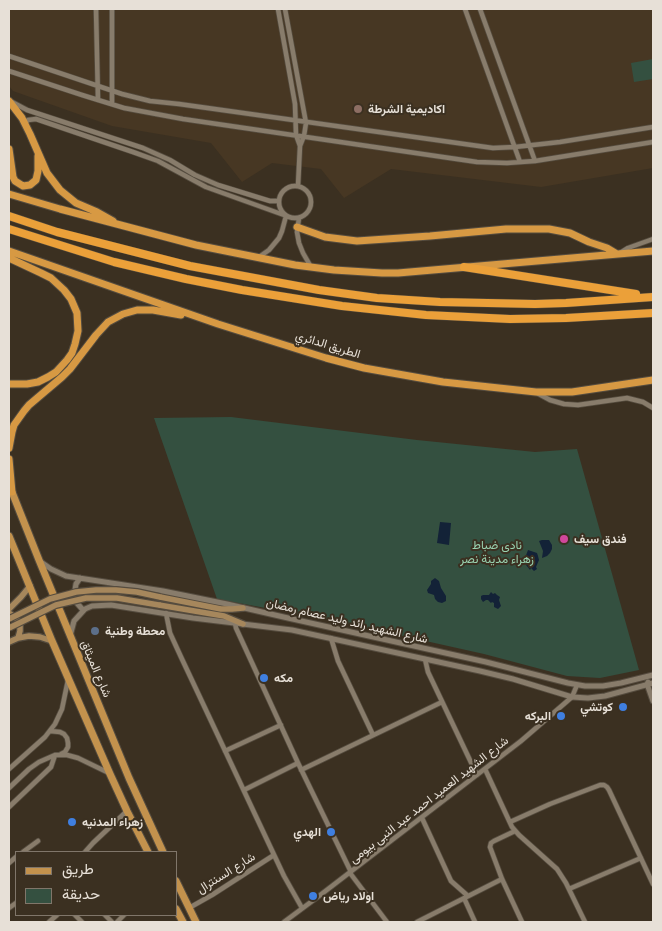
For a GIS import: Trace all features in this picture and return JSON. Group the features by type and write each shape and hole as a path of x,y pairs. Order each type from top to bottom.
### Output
{"highway":[{"path":"9,101 25,124 47,173 56,186 76,203 119,225"},
{"path":"9,149 13,177 15,181 23,186 30,185 36,180 38,154"},
{"path":"9,194 196,246 286,263 342,270 382,273 653,251"},
{"path":"9,216 57,232 190,266 319,290 377,298 503,304 566,303 653,297"},
{"path":"297,227 325,237 357,241 422,237 506,228 549,229 570,233 618,254"},
{"path":"9,229 114,262 186,279 342,306 426,315 510,319 653,313"},
{"name":"الطريق الدائري","path":"9,251 218,324 364,368 443,382 536,392 572,392 653,380"},
{"path":"9,258 29,266 64,290 76,313 78,331 72,353 56,372 38,382 9,384"},
{"path":"464,266 484,271 535,277 653,297"},
{"path":"9,448 14,425 24,411 70,369 102,328 115,317 145,309 164,311 218,324"},
{"path":"9,459 10,488"}],"main road":[{"name":"شارع الميثاق","path":"10,488 129,778 163,851"},
{"path":"9,536 68,679 127,811 147,851"},
{"path":"18,638 20,624 9,611 30,586"},
{"path":"9,619 50,599 86,590 122,590 221,609 243,608"},
{"path":"9,628 56,605 86,598 117,598 224,616 243,624"},
{"path":"9,642 18,638 34,636 52,640"},
{"path":"178,885 196,922"}],"street":[{"path":"96,9 98,100"},
{"path":"112,9 112,104"},
{"path":"278,9 295,104 296,135 300,146"},
{"path":"285,9 306,122 300,146 298,186"},
{"path":"465,9 520,162"},
{"path":"480,9 535,161"},
{"path":"9,56 112,91 150,101 492,148 530,146 653,127"},
{"path":"9,72 112,104 184,119 477,162 535,161 653,142"},
{"path":"9,101 27,110 143,148 170,160 202,178 227,188 271,202 278,201"},
{"path":"25,124 28,120 33,119 149,158 206,187 285,215 295,218 306,214 310,208 309,194 304,189 292,186 287,188 280,196 278,201 281,211 285,215"},
{"path":"55,126 57,120"},
{"path":"259,258 279,238 285,215"},
{"path":"299,218 297,227 300,248 312,267"},
{"path":"618,254 653,238"},
{"path":"536,392 550,400 564,404 578,405 627,398 643,402 653,408"},
{"name":"شارع الشهيد رائد وليد عصام رمضان","path":"39,560 56,572 66,576 163,591 243,608 486,662 576,685 612,685 651,676"},
{"path":"70,636 74,621 83,610 78,606 74,596 76,584 80,578"},
{"name":"شارع الشهيد رائد وليد عصام رمضان","path":"83,610 92,606 111,605 193,618 283,628 513,679 572,697 596,698 651,683"},
{"path":"166,613 170,632 284,876 302,908"},
{"path":"235,623 350,873 386,922"},
{"path":"355,643 357,633"},
{"path":"331,638 338,661 373,736"},
{"path":"425,659 427,669 477,776"},
{"path":"651,676 653,701"},
{"path":"9,769 50,731 62,709 68,679"},
{"path":"572,697 576,685"},
{"name":"شارع الشهيد العميد احمد عبد النبى بيومى","path":"284,922 521,742 572,697"},
{"path":"301,770 442,702"},
{"path":"225,751 281,725"},
{"path":"50,731 60,732 67,738 68,747 62,754"},
{"path":"9,788 39,762 62,754 78,758 110,774"},
{"path":"9,807 52,767 55,755"},
{"path":"244,790 298,763"},
{"path":"485,769 515,831 557,869 585,922"},
{"path":"510,822 550,804 604,785 609,790 653,884"},
{"path":"87,851 127,811"},
{"path":"422,818 452,881 466,897 475,922"},
{"path":"515,831 494,840 490,847 502,879 522,922"},
{"path":"25,851 38,842"},
{"name":"شارع السنترال","path":"189,908 274,855"},
{"path":"569,889 641,858"},
{"path":"417,922 502,879"}],"shaded area":[{"name":"اكاديمية الشرطة","path":"9,9 653,9 653,168 541,187 391,169 344,198 321,169 272,163 242,182 211,143 112,126 13,91 9,86"}],"green space":[{"path":"653,59 653,79 634,82 631,63"},
{"name":"نادى ضباط زهراء مدينة نصر","path":"231,417 417,440 535,452 577,449 639,670 600,678 567,676 484,654 336,621 217,599 154,418"}],"water":[{"path":"440,522 451,523 449,545 437,543"},
{"path":"549,540 552,549 547,556 542,558 543,551 539,541"},
{"path":"528,550 537,553 538,556 537,569 534,571 531,568 530,570 526,565 525,558"},
{"path":"435,578 439,581 446,596 446,601 442,603 438,602 434,595 428,593 427,590 431,581"},
{"path":"491,592 500,597 501,606 498,609 494,607 494,603 488,600 483,602 481,599 481,596 489,595"}],"place":[{"name":"اكاديمية الشرطة","path":"358,109"},
{"name":"فندق سيف","path":"564,539"},
{"name":"محطة وطنية","path":"95,631"},
{"name":"مكه","path":"264,678"},
{"name":"كوتشي","path":"623,707"},
{"name":"البركه","path":"561,716"},
{"name":"زهراء المدنيه","path":"72,822"},
{"name":"الهدي","path":"331,832"},
{"name":"اولاد رياض","path":"313,896"}]}
